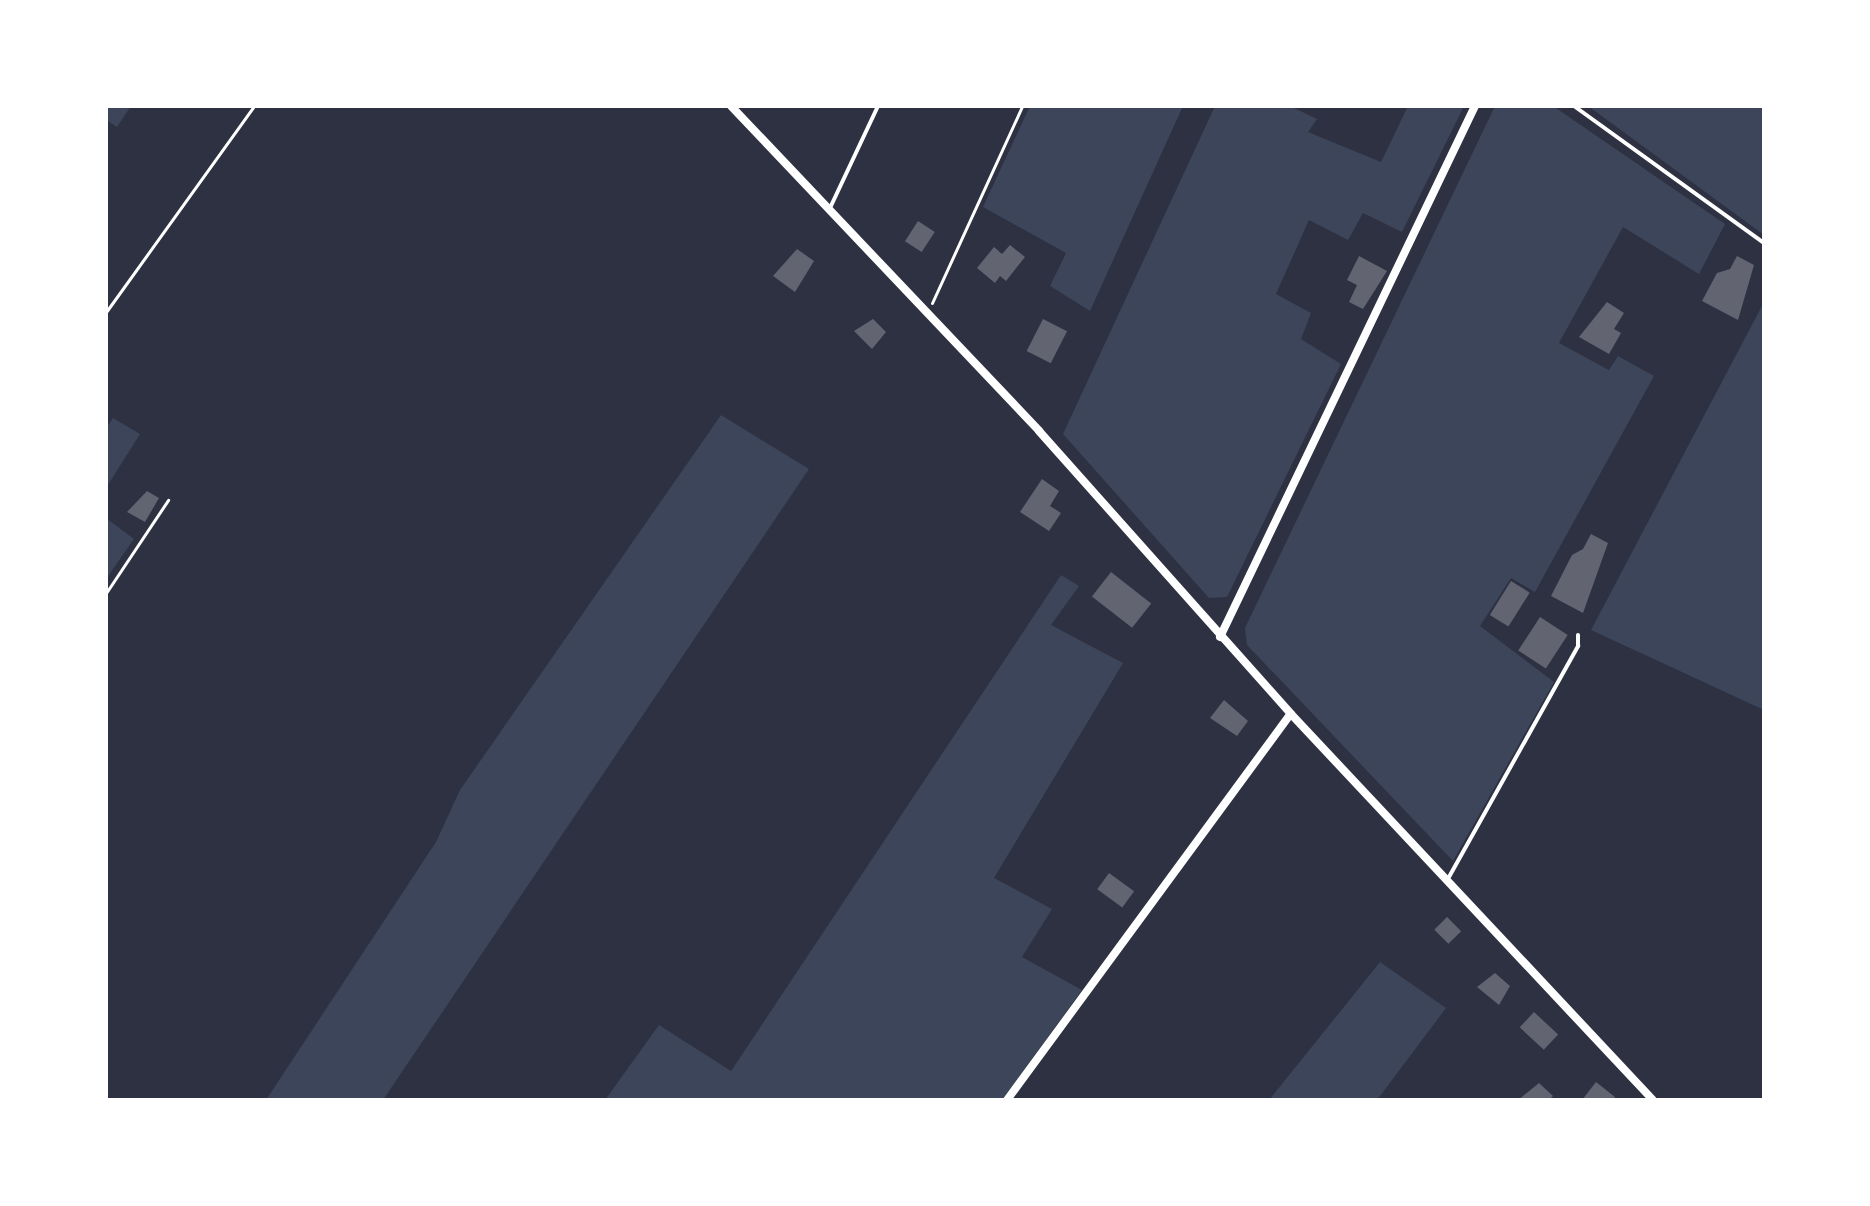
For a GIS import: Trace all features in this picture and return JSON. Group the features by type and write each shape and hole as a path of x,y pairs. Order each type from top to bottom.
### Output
{"street":[{"path":"731,106 1039,431 1220,637 1449,877 1653,1100"},
{"path":"1220,637 1475,106"},
{"path":"1007,1100 1291,714"}],"lane":[{"path":"829,210 878,106"},
{"path":"1574,106 1764,243"},
{"path":"1449,877 1578,646 1578,635"}],"path":[{"path":"106,312 254,106"},
{"path":"927,314 1022,106"},
{"path":"106,593 168,500"}],"shaded area":[{"path":"106,106 131,106 117,127 106,120"},
{"path":"1030,106 1183,106 1090,311 1050,286 1066,253 983,207"},
{"path":"1215,106 1290,106 1317,119 1308,132 1381,162 1408,106 1464,106 1402,232 1363,213 1348,240 1309,220 1276,294 1311,313 1301,339 1341,364 1227,597 1209,598 1063,434"},
{"path":"1495,106 1553,106 1725,224 1699,274 1623,227 1559,343 1609,370 1618,356 1654,376 1535,592 1511,578 1480,626 1554,682 1453,861 1247,645 1245,628"},
{"path":"1588,106 1764,106 1764,235"},
{"path":"1764,302 1764,710 1591,630"},
{"path":"721,415 809,469 383,1100 266,1100 436,842 460,790"},
{"path":"113,418 140,434 106,488 106,428"},
{"path":"106,518 134,539 106,579"},
{"path":"1061,575 1079,586 1051,625 1123,663 994,878 1052,909 1022,957 1082,990 1002,1100 605,1100 659,1025 731,1071"},
{"path":"1380,962 1446,1008 1377,1100 1269,1100"}],"building":[{"path":"918,221 935,232 922,252 905,241"},
{"path":"1010,245 1025,257 1006,281 1000,276 995,283 977,268 994,247 1002,254"},
{"path":"797,249 814,261 795,292 773,276"},
{"path":"1359,256 1387,271 1363,309 1349,302 1357,285 1347,280"},
{"path":"1737,256 1754,265 1738,320 1702,301 1717,273 1730,269"},
{"path":"1607,302 1624,313 1614,329 1621,333 1609,354 1579,337"},
{"path":"873,319 886,332 872,349 854,331"},
{"path":"1043,319 1067,331 1051,363 1027,351"},
{"path":"1042,479 1059,491 1050,506 1061,513 1049,531 1020,512"},
{"path":"147,491 159,498 145,522 127,512"},
{"path":"1591,534 1608,543 1583,613 1551,596 1572,555 1583,549"},
{"path":"1111,572 1151,603 1132,628 1092,596"},
{"path":"1511,581 1530,593 1508,627 1490,615"},
{"path":"1540,617 1568,635 1546,669 1518,651"},
{"path":"1224,700 1248,721 1237,736 1210,718"},
{"path":"1109,873 1134,891 1122,907 1097,889"},
{"path":"1447,917 1461,931 1448,944 1434,930"},
{"path":"1495,973 1510,986 1499,1005 1477,987"},
{"path":"1534,1012 1558,1035 1544,1050 1520,1027"},
{"path":"1596,1082 1615,1097 1613,1100 1582,1100"},
{"path":"1539,1083 1553,1096 1549,1100 1518,1100"}]}
